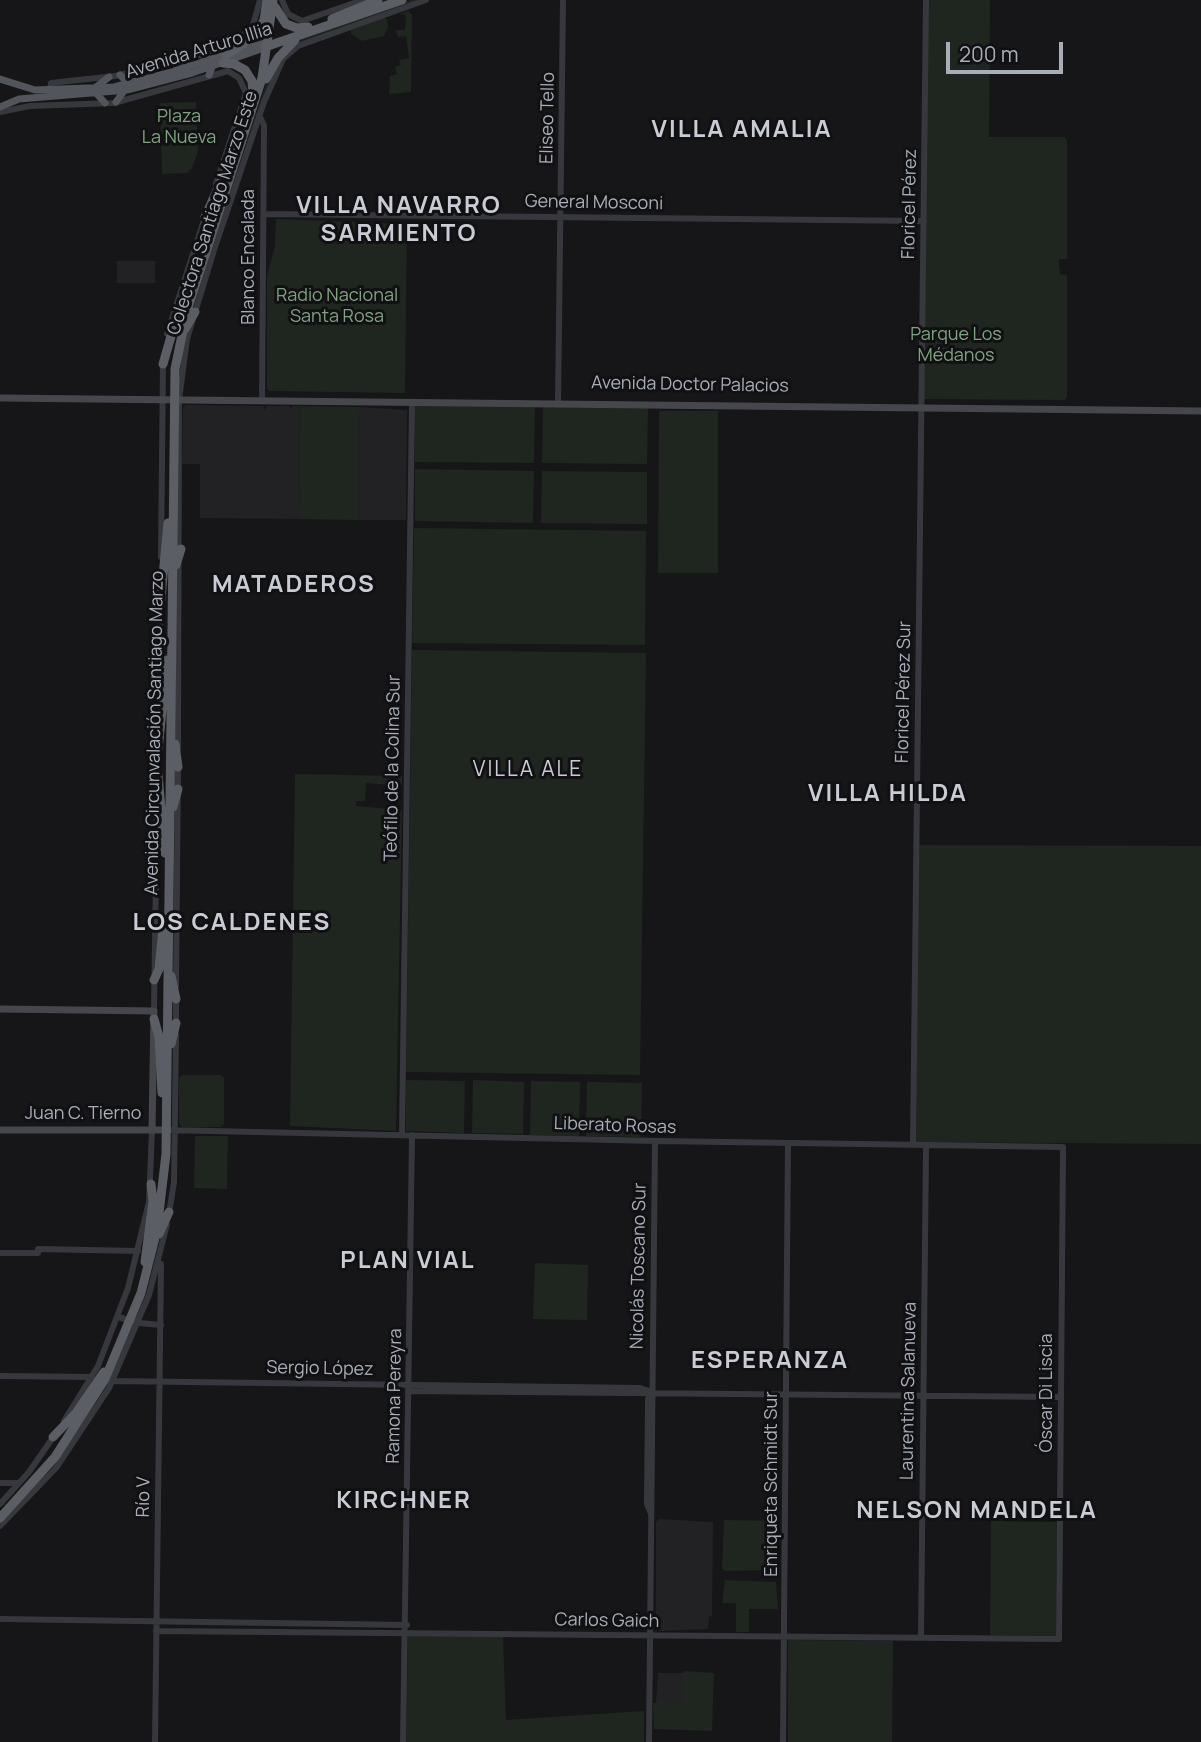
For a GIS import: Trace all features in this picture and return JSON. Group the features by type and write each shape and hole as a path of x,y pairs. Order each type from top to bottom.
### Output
{"highway":[{"path":"271,0 284,22 297,28 308,26"},
{"path":"220,63 257,34 271,0"},
{"name":"Avenida Circunvalación Santiago Marzo","path":"166,889 169,864 172,626 172,398 185,316 233,170 256,112 271,0"},
{"path":"332,19 378,0"},
{"name":"Avenida Arturo Illia","path":"308,26 398,0"},
{"name":"Avenida Arturo Illia","path":"267,44 308,26 398,0"},
{"path":"256,112 276,61 308,26"},
{"name":"Avenida Circunvalación Santiago Marzo","path":"0,1511 54,1451 104,1371 139,1299 158,1223 166,1168 164,1096 168,523 175,337 267,44"},
{"path":"220,63 234,64 245,70 253,93"},
{"path":"205,217 235,150"},
{"path":"215,247 233,170"},
{"path":"163,364 180,304 190,285"},
{"path":"174,383 184,334 195,312"},
{"path":"160,608 168,523"},
{"path":"172,626 176,566 181,550"},
{"path":"158,750 167,660"},
{"path":"171,683 178,766"},
{"path":"158,775 165,854"},
{"path":"169,864 173,806 178,789"},
{"path":"155,980 160,967 166,923"},
{"path":"166,923 176,999"},
{"path":"154,1015 159,1038 164,1096"},
{"path":"164,1096 176,1023"},
{"name":"Avenida Circunvalación Santiago Marzo","path":"0,1518 48,1466 96,1396 129,1320 145,1262 160,1176 164,1130"},
{"path":"145,1262 153,1201 151,1184"},
{"path":"139,1299 169,1213"},
{"path":"53,1437 78,1411 104,1371"},
{"path":"69,1450 96,1396"}],"main road":[{"name":"Avenida Arturo Illia","path":"0,109 22,99 127,87 220,63 267,44"},
{"path":"201,54 220,63 209,75"},
{"path":"172,72 189,59"},
{"name":"Avenida Arturo Illia","path":"127,87 172,72 220,63"},
{"path":"116,102 127,87 120,75"},
{"path":"105,103 96,91 109,77"},
{"name":"Avenida Arturo Illia","path":"0,79 24,88 96,91"},
{"name":"Avenida Doctor Palacios","path":"0,396 1201,409"},
{"name":"Avenida Doctor Palacios","path":"262,399 558,402"},
{"path":"0,1009 154,1015"},
{"name":"Colectora Santiago Marzo Este","path":"154,1015 164,1130"},
{"name":"Juan C. Tierno","path":"0,1130 164,1130"}],"street":[{"path":"50,90 51,83 120,75 189,59 238,41 255,22 260,0"},
{"path":"282,0 289,15 308,26 363,0"},
{"name":"Colectora Santiago Marzo Este","path":"0,1525 35,1492 69,1450 113,1381 129,1320 138,1251 164,1130 176,1023 176,999 158,775 160,608 172,398 195,312 256,112 280,63 299,45 426,0"},
{"name":"Eliseo Tello","path":"558,402 563,0"},
{"name":"Floricel Pérez","path":"922,406 926,0"},
{"path":"0,109 116,102 209,75 220,63"},
{"name":"Colectora Santiago Marzo Este","path":"154,1015 155,980 178,789 181,550 172,398 163,364 170,324 246,93 239,77 220,63"},
{"name":"Blanco Encalada","path":"256,112 264,125 262,399"},
{"name":"General Mosconi","path":"264,214 924,221"},
{"name":"Teófilo de la Colina Sur","path":"402,1135 412,402"},
{"name":"Floricel Pérez Sur","path":"913,1145 922,406"},
{"name":"Colectora Santiago Marzo Este","path":"0,1504 53,1437 129,1320 162,1252 173,1186 164,1130"},
{"name":"Liberato Rosas","path":"164,1130 1063,1147"},
{"name":"Ramona Pereyra","path":"403,1742 412,1135"},
{"name":"Nicolás Toscano Sur","path":"649,1742 655,1141"},
{"name":"Enriqueta Schmidt Sur","path":"783,1742 788,1143"},
{"name":"Laurentina Salanueva","path":"921,1638 926,1145"},
{"name":"Óscar Di Liscia","path":"1059,1639 1063,1147"},
{"path":"0,1253 138,1251"},
{"name":"Río V","path":"156,1742 162,1252"},
{"path":"129,1320 161,1325"},
{"path":"0,1376 92,1377"},
{"name":"Sergio López","path":"113,1381 1061,1397"},
{"path":"0,1483 19,1483"},
{"name":"Carlos Gaich","path":"0,1619 156,1626 1059,1639"}],"shaded area":[{"path":"117,261 155,261 155,283 117,283"},
{"path":"186,405 263,406 265,410 266,406 290,406 292,410 292,406 300,406 299,519 200,518 200,464 182,464 183,408"},
{"path":"359,407 407,410 406,520 358,520"},
{"path":"659,1519 713,1522 712,1616 709,1617 708,1629 660,1631 660,1622 656,1622 656,1522"},
{"path":"658,1673 683,1673 683,1703 656,1703"}],"green space":[{"path":"411,0 419,0 291,47 277,64 263,97 219,225 266,84 276,64 289,48 304,38"},
{"name":"Parque Los Médanos","path":"928,0 990,0 989,137 1064,137 1067,140 1067,259 1059,259 1060,274 1067,275 1065,400 924,399"},
{"path":"408,11 412,14 411,92 389,94 390,76 397,74 395,67 401,65 399,60 409,58 406,36 398,37 396,30 405,30 406,15 399,14"},
{"path":"387,19 388,27 384,36 362,41 351,34 351,30"},
{"name":"Plaza La Nueva","path":"196,102 198,152 192,168 187,173 162,174 160,103"},
{"name":"Radio Nacional Santa Rosa","path":"276,219 407,224 405,393 269,391 267,276 275,246"},
{"path":"415,405 535,406 534,463 415,462"},
{"path":"300,406 359,407 358,520 299,519"},
{"path":"543,406 648,408 647,464 542,463"},
{"path":"659,411 718,411 718,573 658,573"},
{"path":"415,469 534,471 533,523 415,521"},
{"path":"542,471 647,472 647,524 541,523"},
{"path":"414,528 646,531 645,645 412,643"},
{"path":"412,650 646,653 640,1075 406,1072"},
{"path":"295,774 402,776 402,786 366,783 365,801 356,801 356,806 402,810 396,1131 290,1126"},
{"path":"918,845 1201,846 1201,1144 916,1142"},
{"path":"182,1075 221,1075 224,1078 224,1124 221,1127 182,1127 179,1123 179,1078"},
{"path":"406,1080 465,1081 464,1133 406,1131"},
{"path":"473,1080 524,1082 523,1134 472,1133"},
{"path":"531,1081 580,1082 579,1136 530,1135"},
{"path":"587,1082 642,1083 641,1137 586,1136"},
{"path":"195,1136 228,1136 227,1189 194,1188"},
{"path":"535,1263 588,1265 587,1320 533,1319"},
{"path":"724,1520 777,1521 778,1570 725,1571 722,1568"},
{"path":"991,1521 1057,1522 1056,1636 990,1635"},
{"path":"725,1580 776,1582 778,1609 749,1609 749,1632 736,1632 736,1603 722,1603"},
{"path":"408,1635 503,1636 506,1720 644,1711 644,1742 406,1742"},
{"path":"788,1640 893,1641 892,1742 788,1742"},
{"path":"683,1671 714,1673 712,1731 654,1729 653,1703 683,1703"}],"district":[{"name":"VILLA AMALIA","path":"742,130"},
{"name":"VILLA NAVARRO SARMIENTO","path":"399,220"},
{"name":"MATADEROS","path":"294,585"},
{"name":"VILLA ALE","path":"528,770"},
{"name":"VILLA HILDA","path":"888,794"},
{"name":"LOS CALDENES","path":"232,923"},
{"name":"PLAN VIAL","path":"408,1261"},
{"name":"ESPERANZA","path":"770,1361"},
{"name":"KIRCHNER","path":"404,1501"},
{"name":"NELSON MANDELA","path":"977,1511"}]}
